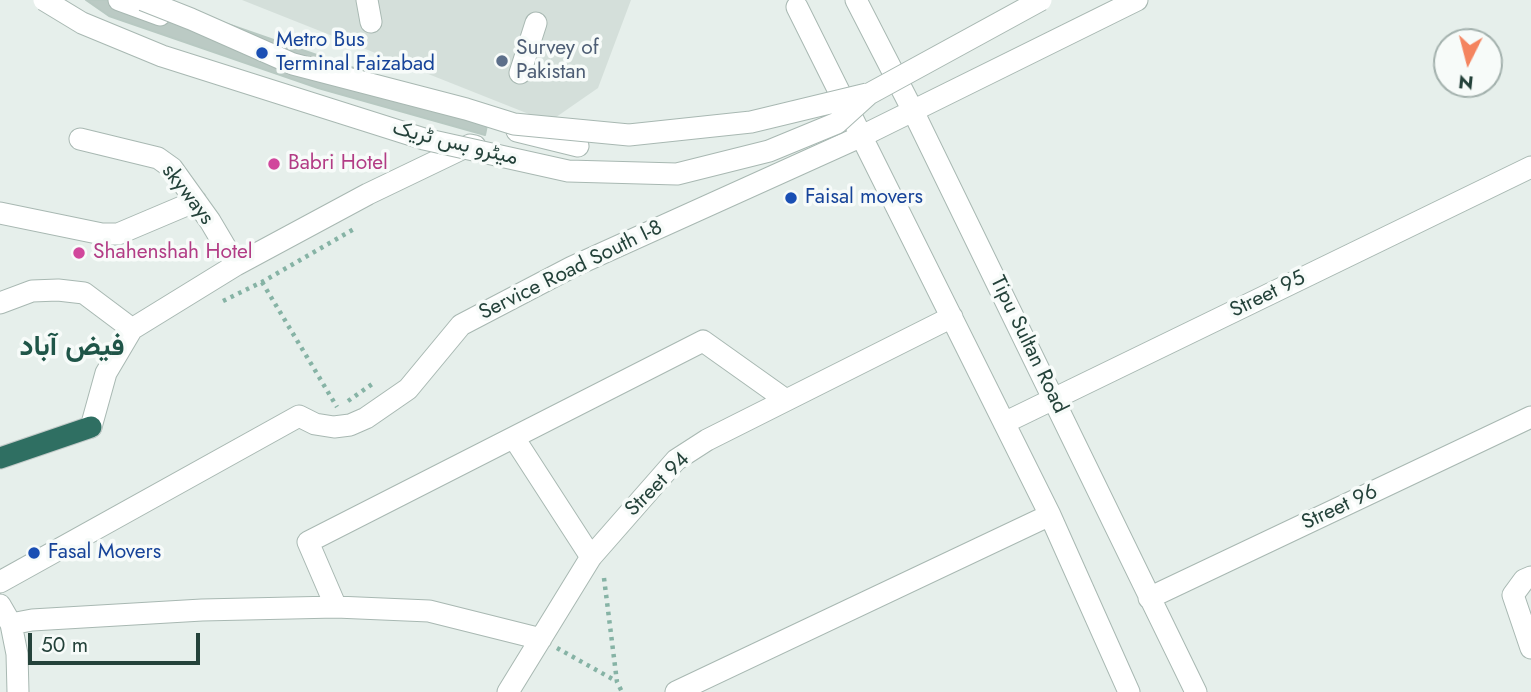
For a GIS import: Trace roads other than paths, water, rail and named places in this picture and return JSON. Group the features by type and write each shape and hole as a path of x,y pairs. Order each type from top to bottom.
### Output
{"highway":[{"path":"0,458 91,428"}],"street":[{"name":"میٹرو بس ٹریک","path":"44,0 82,23 162,56 424,139 568,171 677,174 769,151 836,123 869,94 1041,0"},
{"path":"119,0 503,127 578,146"},
{"name":"میٹرو بس ٹریک","path":"143,0 293,64 514,124 629,135 751,122 869,94"},
{"path":"367,0 371,22"},
{"name":"Tipu Sultan Road","path":"856,0 1055,399 1196,692"},
{"name":"Service Road South I-8","path":"0,582 299,416 315,424 334,427 350,425 366,418 408,388 461,325 572,267 862,136 1137,0"},
{"path":"797,7 1004,422 1129,692"},
{"path":"520,73 536,23"},
{"name":"skyways","path":"80,139 158,158 172,168 236,265"},
{"path":"91,428 106,373 132,328 236,265 368,194 470,145 552,161"},
{"name":"Street 95","path":"1004,422 1531,167"},
{"path":"0,213 102,234 118,234 196,201"},
{"path":"0,303 32,291 84,293 132,328"},
{"name":"Street 94","path":"508,692 596,551 676,460 707,440 952,317"},
{"path":"336,607 308,542 703,341 786,400"},
{"name":"Street 96","path":"1149,598 1531,417"},
{"path":"514,438 596,551"},
{"path":"676,692 1049,515"},
{"path":"1531,577 1524,580 1513,595 1531,648"},
{"path":"0,605 11,624 17,654 18,692"},
{"path":"11,624 32,620 202,610 336,607 429,611 541,639"}],"place":[{"name":"Metro Bus Terminal Faizabad","path":"262,53"},
{"name":"Survey of Pakistan","path":"502,61"},
{"name":"Babri Hotel","path":"274,164"},
{"name":"Faisal movers","path":"791,198"},
{"name":"Shahenshah Hotel","path":"79,253"},
{"name":"Fasal Movers","path":"34,553"}],"district":[{"name":"فیض آباد","path":"72,348"}]}
